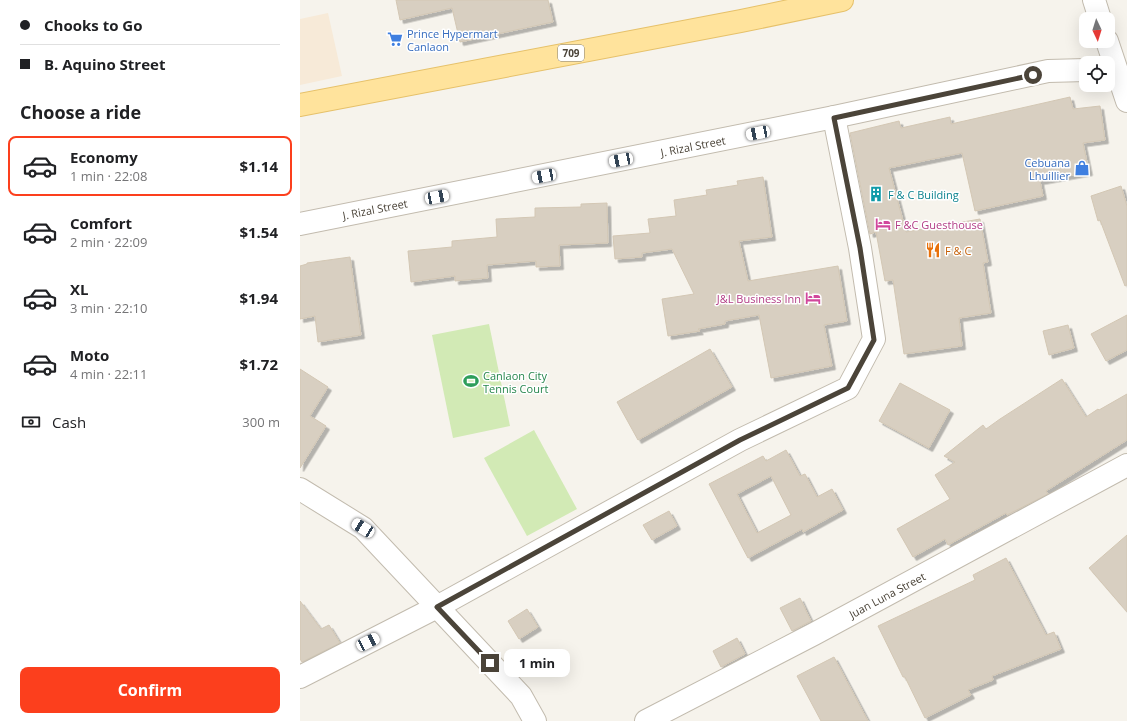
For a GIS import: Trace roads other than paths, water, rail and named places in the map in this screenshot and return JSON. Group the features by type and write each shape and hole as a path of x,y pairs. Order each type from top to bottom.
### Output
{"main road":[{"name":"709","path":"300,105 726,24 842,0"}],"street":[{"path":"1094,0 1098,12"},
{"path":"1109,48 1127,101"},
{"name":"J. Rizal Street","path":"300,224 834,118 1048,71 1079,70"},
{"path":"300,677 437,607 740,440 848,388 874,340 860,248 834,118"},
{"name":"Juan Luna Street","path":"646,721 814,634 1127,465"},
{"path":"300,488 363,528 522,696 535,721"}],"place":[{"name":"Prince Hypermart Canlaon","path":"395,39"},
{"name":"Cebuana Lhuillier","path":"1082,168"},
{"name":"F & C Building","path":"876,194"},
{"name":"F &C Guesthouse","path":"883,224"},
{"name":"F & C","path":"933,250"},
{"name":"J&L Business Inn","path":"813,298"},
{"name":"Canlaon City Tennis Court","path":"471,381"}]}
